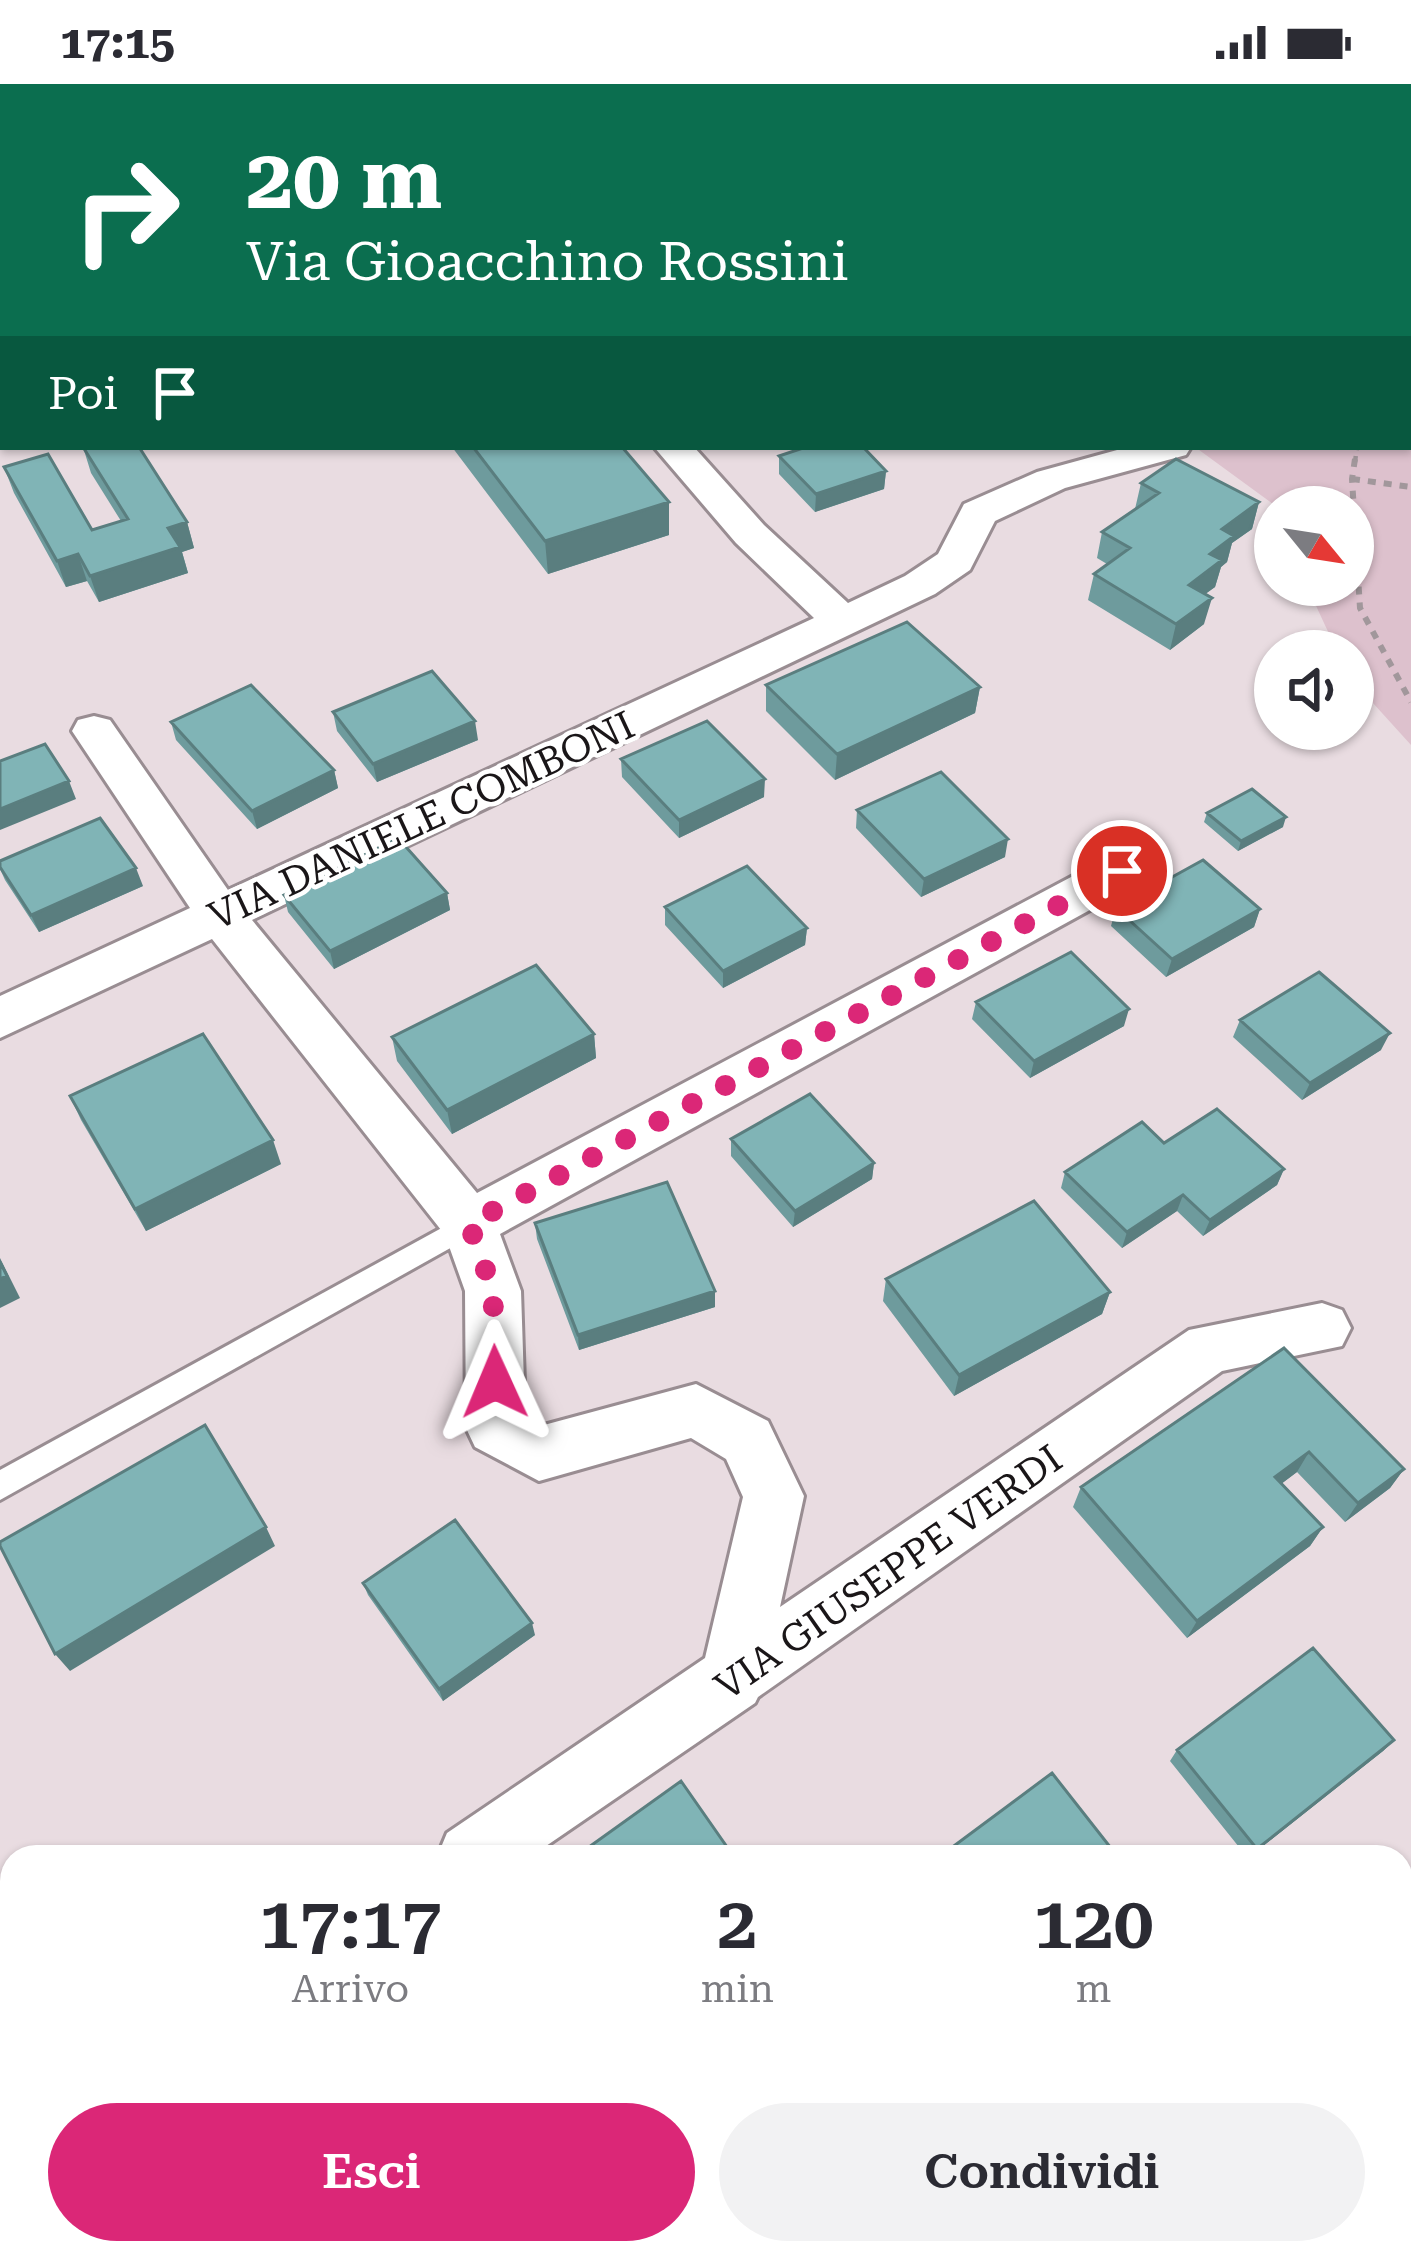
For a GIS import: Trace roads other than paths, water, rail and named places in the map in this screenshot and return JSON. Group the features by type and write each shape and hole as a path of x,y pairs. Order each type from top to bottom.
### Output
{"street":[{"path":"676,450 750,534 841,620"},
{"name":"VIA DANIELE COMBONI","path":"0,1018 920,585 955,562 978,513 1051,480 1161,450"},
{"path":"94,731 220,916 469,1224 493,1291 496,1427 539,1454 696,1410 747,1440 773,1496 732,1682"},
{"path":"469,1224 1122,871"},
{"name":"VIA GIUSEPPE VERDI","path":"489,1845 732,1682 1209,1348 1322,1328"}],"lane":[{"path":"0,1486 469,1224"}]}
